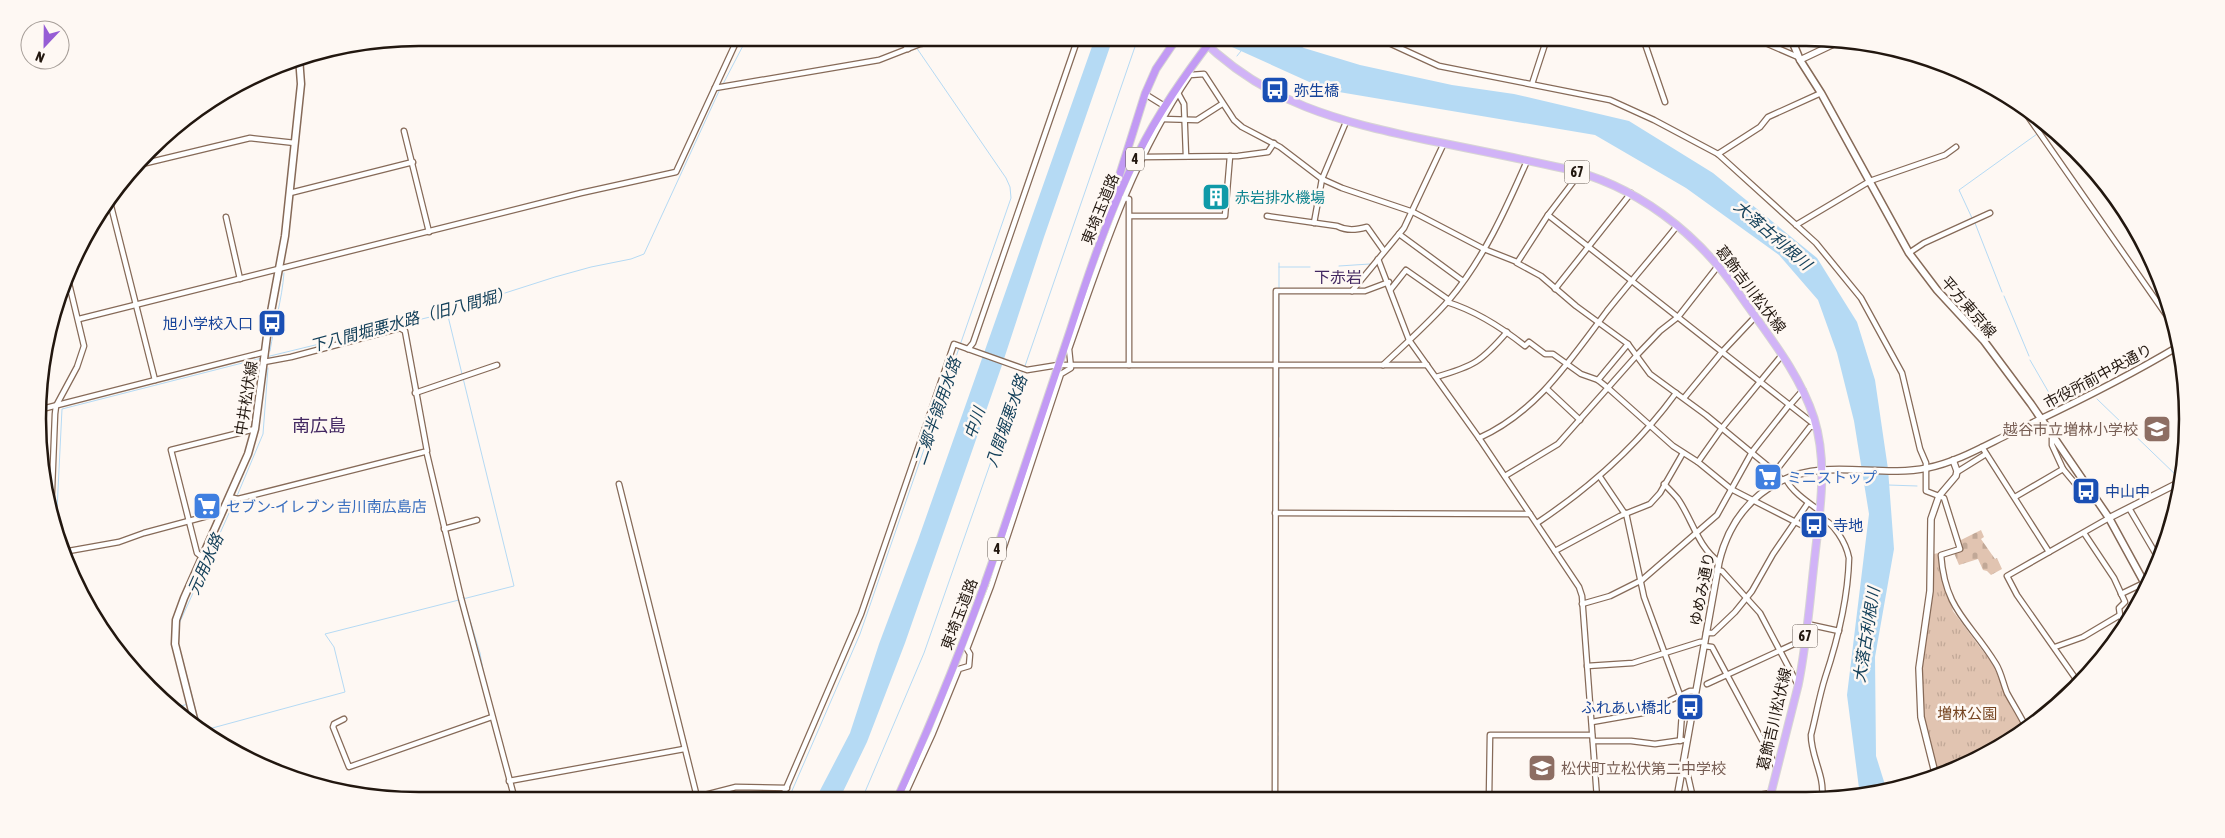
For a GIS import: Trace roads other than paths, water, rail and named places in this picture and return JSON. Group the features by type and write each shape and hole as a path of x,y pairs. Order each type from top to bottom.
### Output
{"highway":[{"name":"東埼玉道路","path":"900,792 970,627 1083,292 1145,94 1156,69 1172,46"},
{"name":"東埼玉道路","path":"1083,292 1123,185 1137,155 1167,108 1187,71 1207,46"}],"main road":[{"name":"葛飾吉川松伏線","path":"1215,46 1237,70 1262,87 1306,108 1346,122 1580,172 1600,178 1631,193 1677,226 1703,248 1719,265 1782,355 1803,390 1816,426 1823,471 1818,533 1798,685 1771,792"},
{"name":"平方東京線","path":"1794,46 1799,59 1821,93 1909,253 1937,290 1984,341 2042,420 2109,518 2143,578"},
{"name":"中井松伏線","path":"193,716 180,668 174,633 179,609 248,454 255,429 265,352 280,270 290,192 300,84 299,66"}],"street":[{"path":"79,319 581,193 676,172 734,46"},
{"path":"713,89 879,60 915,46"},
{"path":"968,349 973,344 1075,46"},
{"path":"1396,46 1440,66 1610,100 1654,120 1718,154 1816,243 1862,298 1902,373 1926,468 1926,491 1944,498 1960,549 1941,555 1942,571 1950,598 1955,609 1996,664 2007,691 2023,722"},
{"path":"1532,84 1544,46"},
{"path":"1646,46 1665,102"},
{"path":"1771,46 1799,59 1827,47"},
{"path":"906,792 959,669 969,666 970,654 967,649 1061,374 1070,370 1069,349 1124,198 1167,108 1190,75 1194,76 1201,73 1234,120 1242,127 1274,144 1322,179 1342,188 1413,212 1484,249 1518,262 1541,276 1598,323 1628,344 1650,374 1684,398 1752,452 1788,483 1835,530 1848,551 1850,558 1847,591 1839,631 1824,680 1811,735 1811,743 1821,778 1822,791"},
{"path":"1178,93 1184,104 1186,156"},
{"path":"1718,154 1760,127 1768,117 1821,93"},
{"path":"1145,94 1167,108"},
{"path":"1162,119 1197,120 1222,104"},
{"path":"1314,223 1322,179 1346,122"},
{"path":"2032,122 2162,308"},
{"path":"404,131 429,232"},
{"path":"148,162 243,139 295,143"},
{"path":"1352,291 1399,234 1413,212 1444,143"},
{"path":"1142,157 1230,156 1268,152 1274,144"},
{"path":"1796,225 1870,181 1945,155 1956,147"},
{"path":"1130,216 1225,216 1230,156"},
{"path":"1383,365 1448,301 1484,249 1510,200 1527,161"},
{"path":"290,192 413,162"},
{"path":"1518,262 1548,215 1580,172"},
{"path":"1555,289 1631,193"},
{"path":"1124,198 1129,199 1130,216 1129,365"},
{"path":"112,208 155,380"},
{"path":"1909,253 1924,243 1990,213"},
{"path":"1548,215 1816,426"},
{"path":"1267,216 1337,226 1344,230 1356,230 1367,227 1384,251"},
{"path":"226,217 240,278"},
{"path":"1479,438 1521,414 1547,388 1677,226"},
{"path":"1399,234 1462,281"},
{"path":"1378,259 1389,282 1409,340 1479,438 1579,587 1582,604 1597,792"},
{"path":"1505,476 1558,444 1637,355 1660,331 1678,317 1719,265"},
{"path":"1391,289 1406,270 1448,301 1507,332 1525,346 1529,342 1545,354 1554,354 1580,374 1598,380 1651,427 1730,489 1818,533"},
{"path":"1275,792 1276,291 1366,291 1389,282"},
{"path":"52,488 56,406 77,367 84,346 70,288"},
{"path":"1684,398 1722,352 1755,317"},
{"path":"264,362 291,357 400,328 405,331 426,452 444,529 512,792"},
{"path":"1436,378 1469,368 1490,352 1507,332"},
{"path":"785,792 862,614 954,344 1027,370 1058,365 1427,365"},
{"path":"1598,380 1628,344"},
{"name":"市役所前中央通り","path":"1853,470 1918,469 1953,460 2042,420 2111,386 2173,350"},
{"path":"46,409 265,352"},
{"path":"1698,462 1722,428 1782,355"},
{"path":"415,393 496,364"},
{"path":"1547,388 1580,420"},
{"path":"1582,604 1610,596 1642,580 1717,514 1752,452 1803,390"},
{"path":"1537,523 1600,477 1651,427 1676,393"},
{"path":"1775,472 1810,427 1816,426"},
{"path":"202,557 197,553 171,450 255,429"},
{"path":"2052,436 2052,445 2063,469 2088,499 2098,502"},
{"path":"1982,447 2049,552"},
{"path":"229,497 238,499 426,452"},
{"path":"1555,550 1650,504 1682,452"},
{"path":"1957,472 1986,454"},
{"path":"1934,769 1921,717 1919,668 1930,591 1931,520 1939,496 1955,480 1957,472 1953,460"},
{"path":"2015,497 2063,469"},
{"name":"ゆめみ通り","path":"1678,792 1682,774 1684,740 1696,691 1717,570 1729,532 1751,501 1784,480 1808,472 1853,470"},
{"path":"1593,741 1632,741 1655,744 1684,740 1680,695 1644,596 1626,514 1600,477"},
{"path":"619,484 696,792"},
{"path":"1664,484 1678,499 1696,533 1719,562"},
{"path":"2075,677 2007,576 2109,518 2173,486"},
{"path":"1706,633 1713,633 1757,585 1773,554 1808,502"},
{"path":"2129,508 2154,551"},
{"path":"1275,513 1530,514"},
{"path":"71,551 119,542 188,520 214,514 221,516"},
{"path":"444,529 477,520"},
{"path":"2055,647 2083,637 2120,615 2119,608 2125,602 2114,578 2084,533"},
{"path":"1717,570 1722,570 1760,613 1798,685"},
{"path":"2121,594 2139,586"},
{"path":"1807,624 1839,631"},
{"path":"1707,684 1805,639"},
{"path":"1587,666 1633,663 1700,642 1712,647 1777,768"},
{"path":"1592,722 1643,713 1680,695 1696,691"},
{"path":"344,718 334,724 333,727 349,767 492,717"},
{"path":"1489,792 1490,735 1592,735"},
{"path":"509,781 684,750"},
{"path":"1682,774 1688,776 1692,792"},
{"path":"716,792 736,787 787,788"}],"water":[{"name":"中川","path":"1092,46 1110,46 905,643 867,742 843,792 819,792 850,733 879,644 918,540"},
{"name":"大落古利根川","path":"1301,46 1360,65 1452,85 1514,94 1629,121 1713,173 1817,258 1857,322 1875,380 1888,469 1894,549 1875,657 1876,756 1885,784 1859,788 1847,695 1869,514 1854,421 1837,353 1818,300 1779,255 1686,188 1595,135 1327,90 1232,47"}],"waterway":[{"name":"下八間堀悪水路（旧八間堀）","path":"722,86 743,46"},
{"name":"八間堀悪水路","path":"1025,366 1135,46"},
{"name":"二郷半領用水路","path":"791,792 860,634 1011,198 1010,187 1006,178 916,47"},
{"path":"1237,56 1241,51"},
{"name":"下八間堀悪水路（旧八間堀）","path":"266,357 430,317 555,277 631,259 644,254 720,89"},
{"path":"1972,218 1959,190 2037,134"},
{"path":"1975,223 2002,292"},
{"path":"1279,263 1279,289"},
{"path":"1339,266 1370,264"},
{"path":"1279,267 1310,267"},
{"name":"元用水路","path":"270,351 282,293 284,273"},
{"path":"1279,294 1279,362"},
{"path":"2004,296 2029,356"},
{"path":"447,312 462,374"},
{"name":"下八間堀悪水路（旧八間堀）","path":"57,508 62,409 262,358"},
{"path":"2030,360 2056,405"},
{"name":"元用水路","path":"237,496 263,434 268,368"},
{"path":"1279,368 1279,437"},
{"name":"八間堀悪水路","path":"865,792 924,653 1023,370"},
{"path":"211,728 345,692 334,647 325,634 514,586 463,378"},
{"path":"2097,399 2175,474"},
{"path":"51,462 53,410"},
{"path":"1278,511 1279,442"},
{"path":"1888,485 1917,486"},
{"name":"元用水路","path":"179,624 235,500"},
{"path":"1278,515 1278,584"},
{"path":"1278,588 1278,658"},
{"path":"464,600 480,653 485,681"},
{"name":"元用水路","path":"178,642 199,720"},
{"path":"1278,662 1278,732"},
{"path":"181,706 188,704"},
{"path":"1277,792 1278,736"}],"place":[{"name":"弥生橋","path":"1275,90"},
{"name":"赤岩排水機場","path":"1216,197"},
{"name":"旭小学校入口","path":"272,323"},
{"name":"越谷市立増林小学校","path":"2157,429"},
{"name":"ミニストップ","path":"1768,477"},
{"name":"中山中","path":"2086,491"},
{"name":"セブン-イレブン 吉川南広島店","path":"207,506"},
{"name":"寺地","path":"1814,525"},
{"name":"ふれあい橋北","path":"1690,707"},
{"name":"松伏町立松伏第二中学校","path":"1542,768"}],"district":[{"name":"下赤岩","path":"1338,277"},
{"name":"南広島","path":"319,425"}],"park label":[{"name":"増林公園","path":"1967,713"}]}
